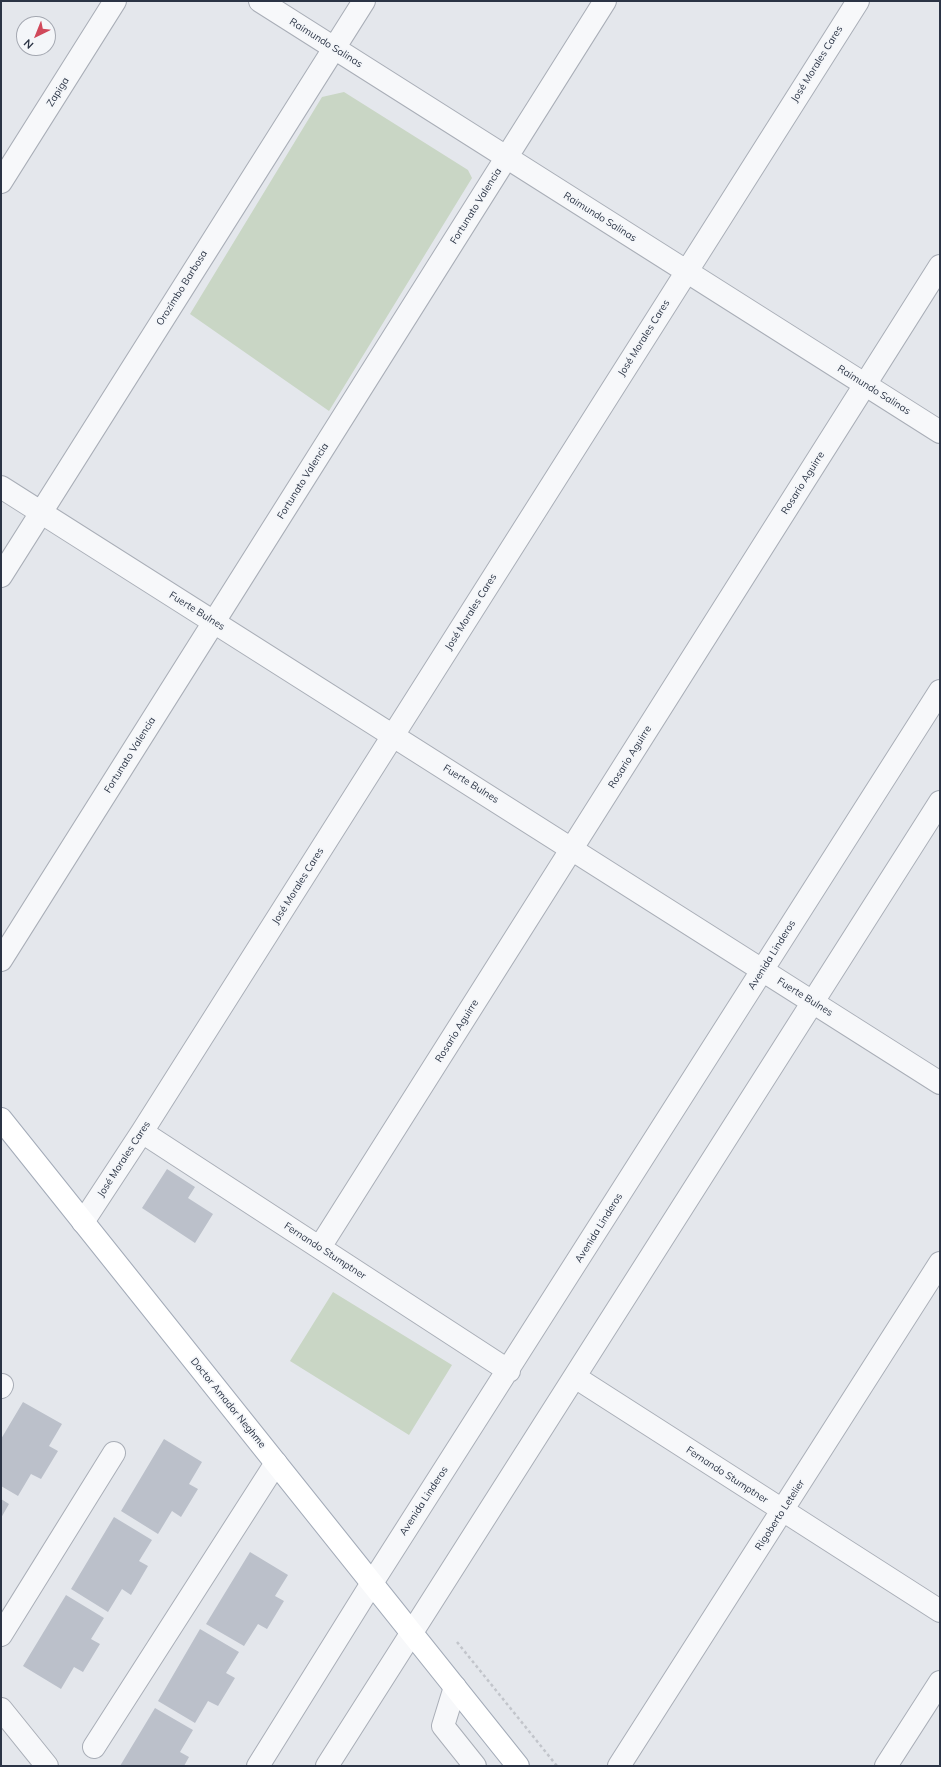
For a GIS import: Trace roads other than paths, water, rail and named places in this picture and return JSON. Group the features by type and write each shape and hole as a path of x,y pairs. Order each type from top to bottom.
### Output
{"main road":[{"name":"Doctor Amador Neghme","path":"1,1119 518,1766"}],"street":[{"name":"Zapiga","path":"1,182 115,1"},
{"name":"Raimundo Salinas","path":"260,1 940,432"},
{"name":"Orozimbo Barbosa","path":"1,576 364,1"},
{"name":"Fortunato Valencia","path":"1,960 605,1"},
{"name":"José Morales Cares","path":"83,1222 142,1132 858,1"},
{"name":"Rosario Aguirre","path":"320,1248 940,266"},
{"name":"Fuerte Bulnes","path":"1,487 940,1082"},
{"name":"Avenida Linderos","path":"258,1766 372,1583 940,691"},
{"path":"327,1766 940,802"},
{"name":"Fernando Stumptner","path":"142,1132 508,1370"},
{"name":"Rigoberto Letelier","path":"619,1766 940,1263"},
{"name":"Fernando Stumptner","path":"575,1377 940,1611"},
{"path":"1,1635 114,1453"},
{"path":"94,1747 276,1463"},
{"path":"886,1766 940,1682"},
{"path":"454,1687 443,1726 475,1766"},
{"path":"1,1710 47,1766"}]}
